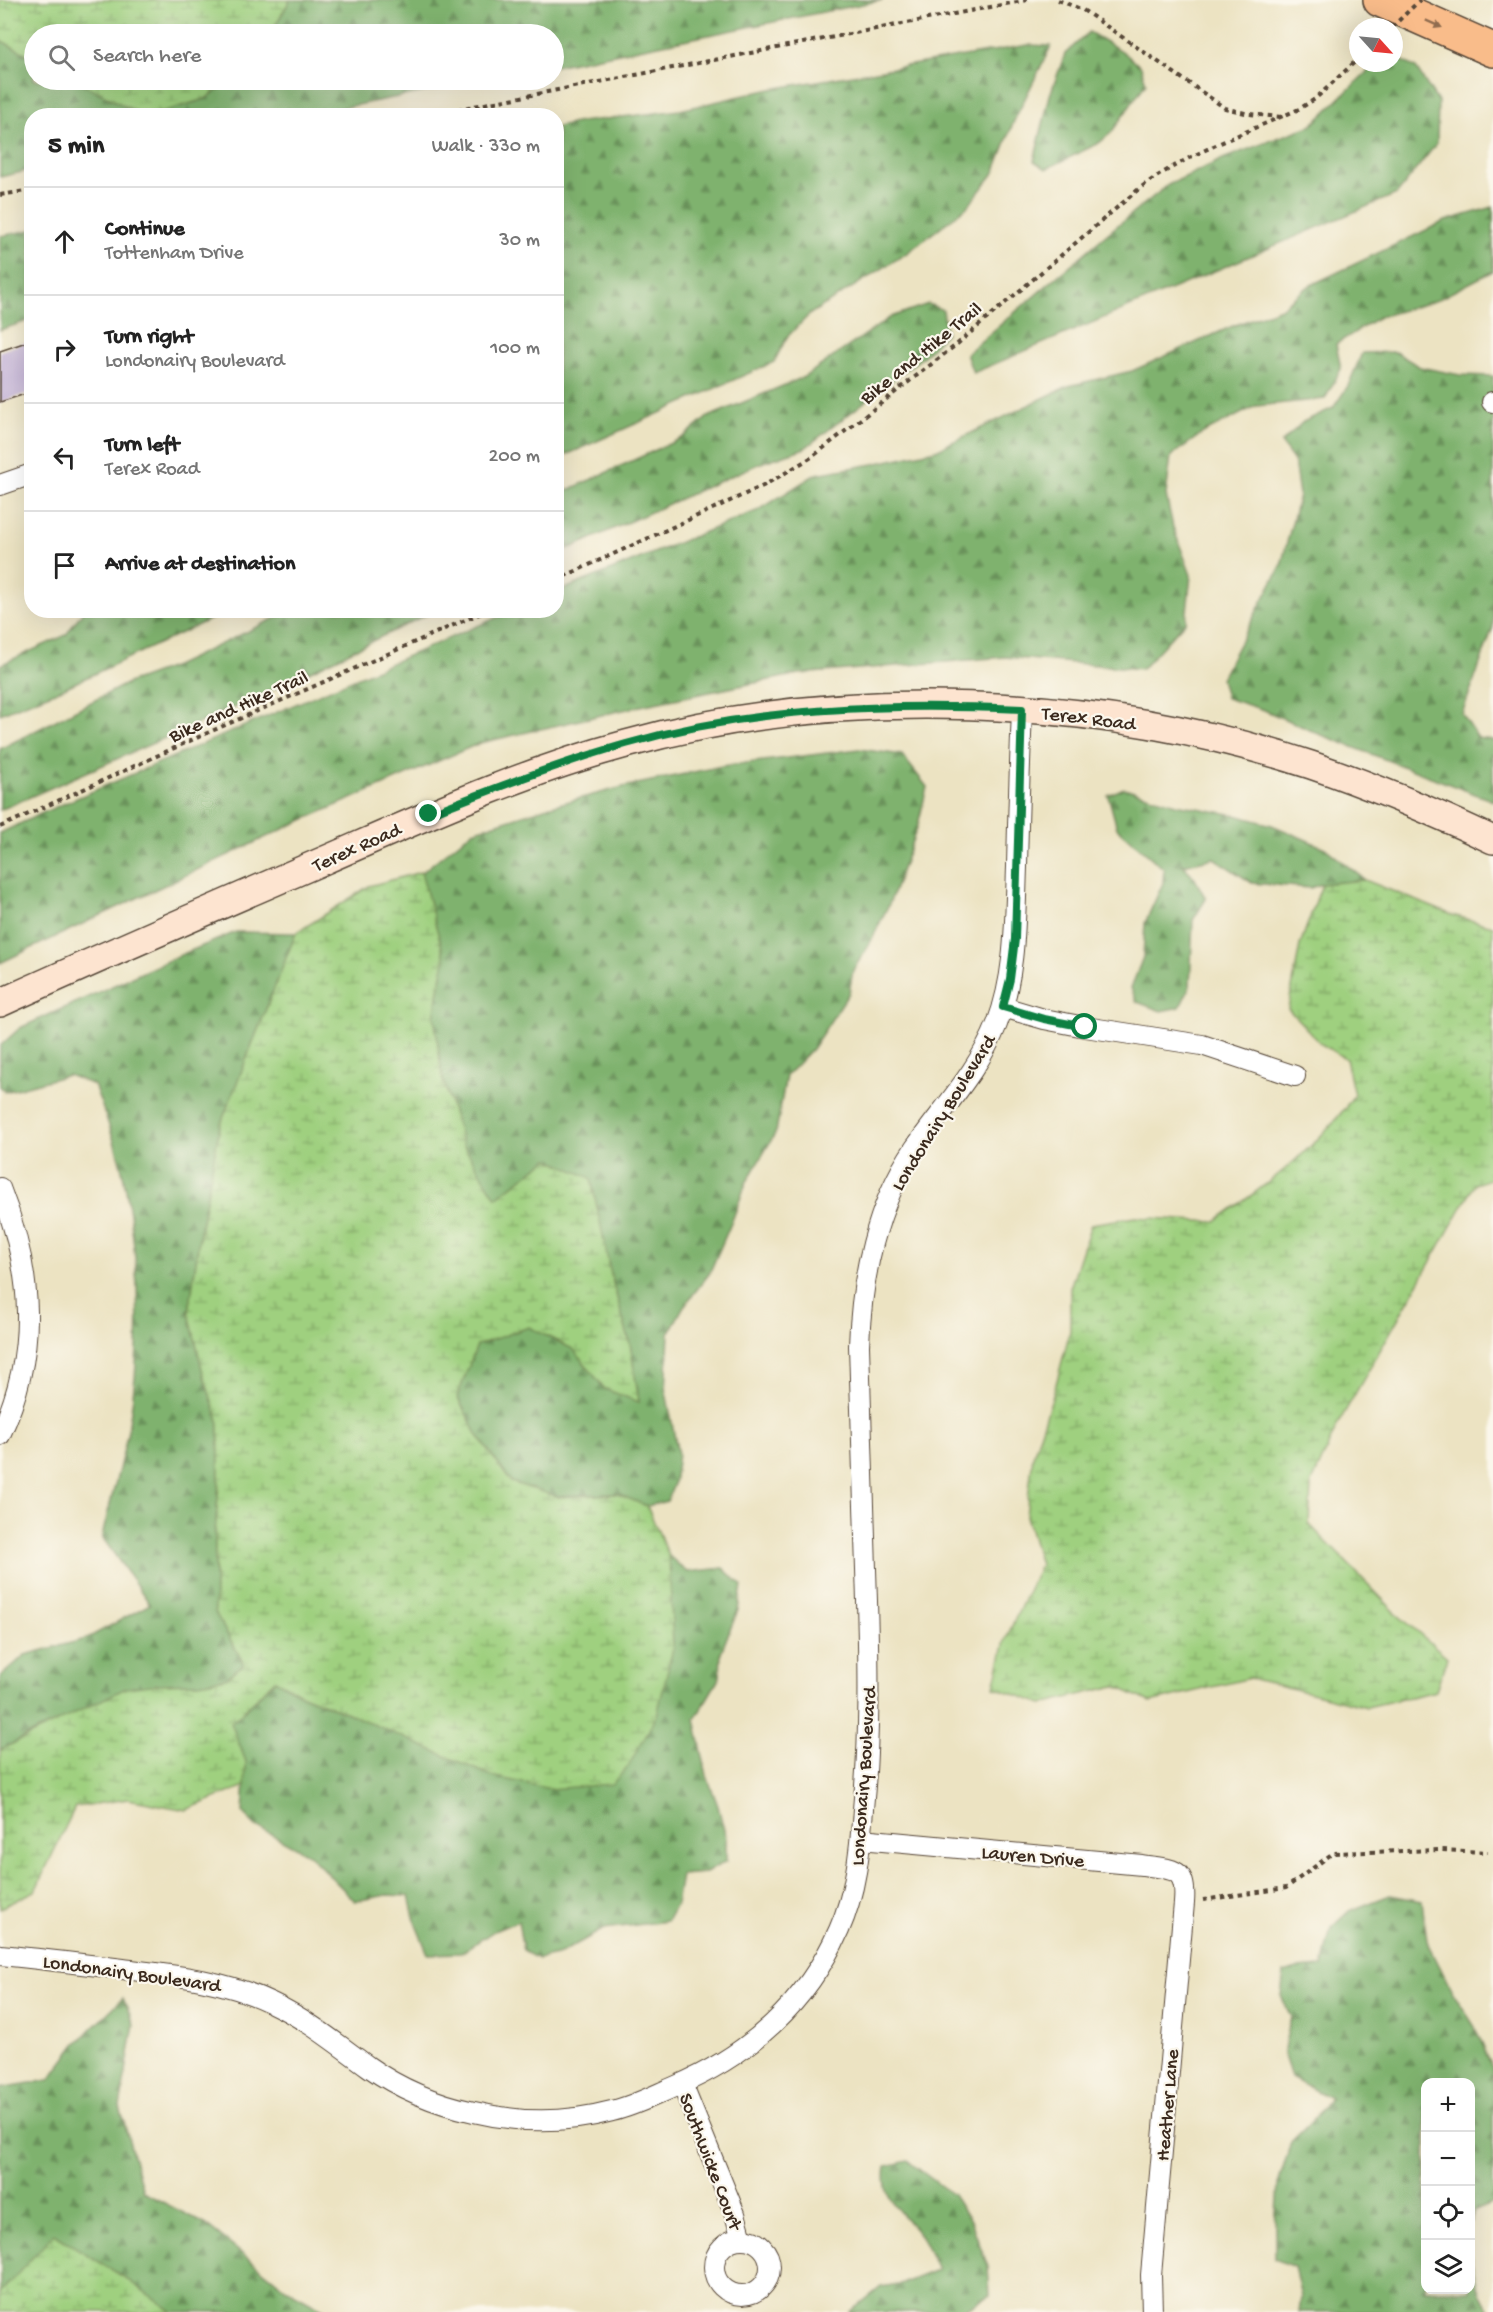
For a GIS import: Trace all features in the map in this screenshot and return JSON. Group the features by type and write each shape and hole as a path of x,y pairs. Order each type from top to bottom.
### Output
{"highway":[{"path":"1380,0 1493,50"}],"main road":[{"name":"Terex Road","path":"0,1003 429,814 536,772 627,743 741,720 818,711 939,705 1074,713 1136,721 1253,748 1356,781 1493,840"}],"street":[{"path":"0,485 24,477"},
{"name":"Londonairy Boulevard","path":"0,1955 192,1977 231,1986 269,2001 298,2016 340,2044 370,2068 413,2093 470,2112 528,2121 600,2114 637,2103 682,2084 706,2073 756,2039 786,2011 813,1977 840,1927 849,1899 861,1839 870,1702 859,1346 860,1318 868,1264 884,1210 903,1169 914,1150 977,1063 1003,1007 1010,979 1015,939 1022,709"},
{"path":"1003,1007 1044,1019 1085,1027 1202,1045 1295,1076"},
{"path":"0,1188 22,1258 28,1322 16,1396 0,1435"},
{"name":"Lauren Drive","path":"861,1839 1172,1870 1183,1879 1185,1900"},
{"name":"Heather Lane","path":"1152,2312 1151,2275 1185,1900"},
{"name":"Southwicke Court","path":"682,2084 735,2214 742,2239"}],"path":[{"path":"564,89 1027,0"},
{"path":"1058,0 1083,10 1226,108 1248,114 1281,117"},
{"path":"1401,18 1420,0"},
{"name":"Bike and Hike Trail","path":"564,576 712,510 787,473 956,345 1140,188 1166,169 1194,154 1281,117 1315,99 1349,68"},
{"path":"464,108 558,90"},
{"path":"0,195 24,191"},
{"name":"Bike and Hike Trail","path":"0,827 470,618"},
{"path":"1185,1900 1286,1888 1333,1853 1441,1850 1488,1852"}],"green space":[{"path":"0,0 290,0 276,24 24,24 24,53 0,40"},
{"path":"290,0 883,0 564,64 564,24 276,24"},
{"path":"1089,32 1122,51 1141,67 1146,83 1111,133 1099,143 1046,169 1034,161 1050,95 1065,54"},
{"path":"0,40 24,53 24,90 94,90 129,108 24,108 24,172 0,177"},
{"path":"1028,45 1051,46 1014,121 994,173 967,207 907,253 810,314 787,337 774,362 564,456 564,125 680,110 771,89"},
{"path":"1403,61 1416,68 1438,102 1437,143 1397,194 973,373 966,354 1168,185 1225,158 1312,125 1367,72 1403,72"},
{"path":"94,90 218,90 205,99 175,108 129,108"},
{"path":"218,90 434,90 341,108 175,108 205,99"},
{"path":"1493,207 1493,271 1435,301 1379,317 1336,344 1341,369 1325,399 1256,406 1203,433 1171,456 1166,495 1173,527 1191,575 1186,621 1142,669 1005,657 799,674 645,705 480,743 296,823 0,963 0,833 496,618 564,618 564,589 759,510 816,474 936,450 1068,386 1132,371 1233,326 1281,308 1309,286 1445,221"},
{"path":"24,231 24,322 0,330 0,236"},
{"path":"928,304 943,310 946,333 923,357 805,448 758,464 564,551 564,492 682,438 708,417 804,377 891,317"},
{"path":"1395,352 1420,367 1460,375 1493,376 1493,627 1462,714 1478,738 1493,740 1493,801 1319,734 1264,710 1226,698 1221,678 1281,566 1292,523 1299,495 1294,461 1281,443 1303,422 1333,408 1348,386 1362,353"},
{"path":"78,618 213,618 62,689 0,714 0,665 66,635"},
{"path":"275,618 420,618 245,703 0,810 0,749 128,683 175,666"},
{"path":"859,749 902,755 927,787 918,825 890,902 868,947 853,970 849,993 812,1049 786,1076 776,1132 746,1183 709,1274 684,1306 669,1333 666,1392 678,1454 674,1484 667,1501 647,1506 617,1494 553,1496 511,1482 478,1436 457,1396 477,1345 529,1327 573,1349 605,1389 639,1401 630,1344 612,1280 548,1159 496,1198 463,1145 442,1076 434,1015 445,959 421,873 473,831 551,806 623,787 722,766"},
{"path":"1124,788 1176,804 1235,815 1272,825 1325,848 1365,880 1322,884 1310,888 1252,883 1214,858 1183,865 1194,877 1206,899 1193,920 1190,986 1180,1007 1161,1011 1137,1002 1131,988 1143,957 1145,923 1163,883 1164,869 1117,828 1108,795"},
{"path":"421,872 445,959 434,1015 442,1076 463,1145 496,1198 548,1159 591,1178 612,1280 630,1344 639,1402 605,1389 573,1349 529,1327 477,1345 457,1397 478,1436 511,1482 558,1497 617,1494 647,1506 669,1556 673,1648 657,1715 629,1765 612,1784 550,1789 491,1776 307,1697 275,1680 231,1723 246,1762 245,1786 186,1810 128,1799 75,1807 35,1891 0,1908 0,1750 126,1688 199,1683 226,1678 244,1664 215,1612 219,1423 203,1373 189,1313 200,1232 220,1126 296,933 369,886"},
{"path":"1365,880 1452,915 1493,926 1493,1178 1475,1184 1338,1424 1311,1485 1309,1524 1399,1616 1447,1657 1436,1691 1367,1707 1250,1678 1150,1702 1115,1686 1042,1704 994,1687 1005,1641 1040,1565 1026,1516 1033,1456 1054,1392 1070,1331 1070,1288 1091,1224 1135,1217 1214,1222 1253,1194 1308,1149 1340,1114 1354,1095 1346,1059 1321,1044 1288,1009 1300,945 1322,884"},
{"path":"236,932 296,933 220,1126 200,1232 189,1313 203,1373 219,1423 215,1612 244,1664 226,1678 199,1683 159,1684 78,1713 0,1750 0,1677 25,1655 86,1639 150,1604 102,1537 128,1430 136,1370 138,1310 134,1249 131,1219 120,1163 94,1085 68,1075 5,1092 0,1086 0,1046 20,1028"},
{"path":"669,1556 687,1572 723,1568 742,1586 738,1610 721,1652 720,1677 695,1719 707,1776 726,1838 726,1861 706,1873 681,1875 676,1905 667,1921 604,1929 557,1955 538,1959 523,1951 518,1921 494,1931 461,1953 428,1954 416,1925 409,1896 387,1895 355,1901 308,1854 256,1826 243,1813 246,1762 231,1723 275,1680 307,1697 348,1713 673,1648"},
{"path":"1390,1895 1422,1901 1427,1941 1452,1991 1475,2027 1493,2070 1493,2203 1475,2211 1475,2078 1421,2078 1421,2294 1475,2294 1475,2272 1480,2293 1490,2312 1299,2312 1301,2296 1294,2267 1275,2259 1278,2185 1291,2142 1315,2118 1330,2098 1291,2077 1283,2053 1291,2017 1281,1996 1284,1973 1297,1969 1322,1967 1331,1928 1349,1911"},
{"path":"123,1998 134,2024 120,2107 143,2192 203,2223 288,2290 328,2312 173,2312 122,2276 9,2284 0,2293 0,2088 49,2080 76,2044"},
{"path":"908,2161 953,2195 972,2224 988,2267 990,2295 962,2311 955,2312 850,2312 881,2287 904,2283 937,2270 923,2240 893,2203 886,2187 886,2166"},
{"path":"54,2234 122,2276 173,2312 0,2312 0,2293"}],"building":[{"path":"24,343 24,394 0,402 0,351"}],"route":[{"path":"429,814 536,772 627,743 698,727 789,714 887,706 939,705 1022,709 1015,939 1010,979 1003,1007 1044,1019 1085,1027"}]}
